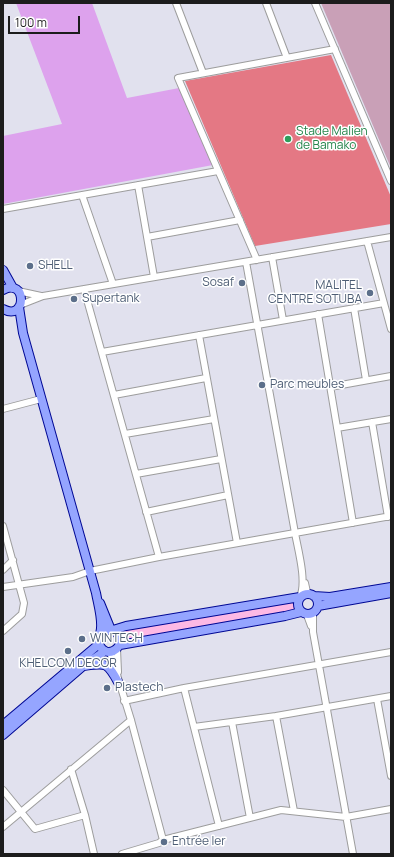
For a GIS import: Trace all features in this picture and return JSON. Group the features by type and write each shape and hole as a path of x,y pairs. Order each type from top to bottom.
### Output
{"main road":[{"path":"3,270 21,296 19,306 23,333 96,593 101,622 99,640"},
{"path":"3,290 7,288 15,289"},
{"path":"6,310 13,311 19,306"},
{"path":"6,310 23,333"},
{"path":"3,725 99,640 104,631 300,597 305,594 330,597 391,587"},
{"path":"96,593 112,630 120,636 113,649"},
{"path":"3,735 82,667 113,649 307,613 318,606 391,593"},
{"path":"312,595 317,601 318,606"},
{"path":"300,597 297,604 307,613"},
{"path":"99,640 113,649"},
{"path":"82,667 98,664 106,665 109,667 118,682"}],"street":[{"path":"176,3 203,73"},
{"path":"266,3 287,58"},
{"path":"315,3 391,181"},
{"path":"256,260 178,78 335,49"},
{"path":"3,209 218,171"},
{"path":"138,185 154,277"},
{"path":"82,195 113,284"},
{"path":"147,237 240,220"},
{"path":"19,306 43,296 391,237"},
{"path":"368,241 391,329"},
{"path":"272,257 284,320"},
{"path":"246,262 302,576 303,588 300,597"},
{"path":"15,289 43,296"},
{"path":"84,289 159,557"},
{"path":"102,352 384,303"},
{"path":"354,308 366,380"},
{"path":"318,314 353,523"},
{"path":"199,335 237,543"},
{"path":"330,387 391,376"},
{"path":"114,395 206,378"},
{"path":"3,409 41,399"},
{"path":"125,434 214,419"},
{"path":"337,428 391,419"},
{"path":"3,587 73,577 90,571 159,557 390,516 372,422"},
{"path":"136,474 221,459"},
{"path":"146,512 228,495"},
{"path":"3,526 24,603 22,614 3,631"},
{"path":"3,570 13,560"},
{"path":"302,576 308,592 312,595"},
{"path":"307,613 313,632 353,854"},
{"path":"113,649 118,682 131,720 163,840"},
{"path":"124,701 184,688 391,652"},
{"path":"184,688 219,826"},
{"path":"194,727 276,716 391,696"},
{"path":"377,699 390,756 391,776"},
{"path":"276,716 294,811"},
{"path":"3,827 131,720"},
{"path":"232,722 250,818"},
{"path":"71,769 94,854"},
{"path":"3,790 35,828 84,815"},
{"path":"122,854 159,843 163,840 281,810 346,817 391,809"}],"shaded area":[{"path":"16,3 92,3 127,98 179,88 213,165 3,204 3,136 62,124"},
{"path":"321,3 391,3 391,168"},
{"name":"Stade Malien de Bamako","path":"331,55 391,197 391,224 255,246 185,81"},
{"path":"292,601 296,605 295,611 124,641 119,630"}],"place":[{"name":"Stade Malien de Bamako","path":"288,139"},
{"name":"SHELL","path":"30,266"},
{"name":"Sosaf","path":"242,283"},
{"name":"MALITEL CENTRE SOTUBA","path":"370,293"},
{"name":"Supertank","path":"74,299"},
{"name":"Parc meubles","path":"262,385"},
{"name":"WINTECH","path":"82,639"},
{"name":"KHELCOM DECOR","path":"68,651"},
{"name":"Plastech","path":"107,688"},
{"name":"Entrée Ier","path":"164,842"}]}
